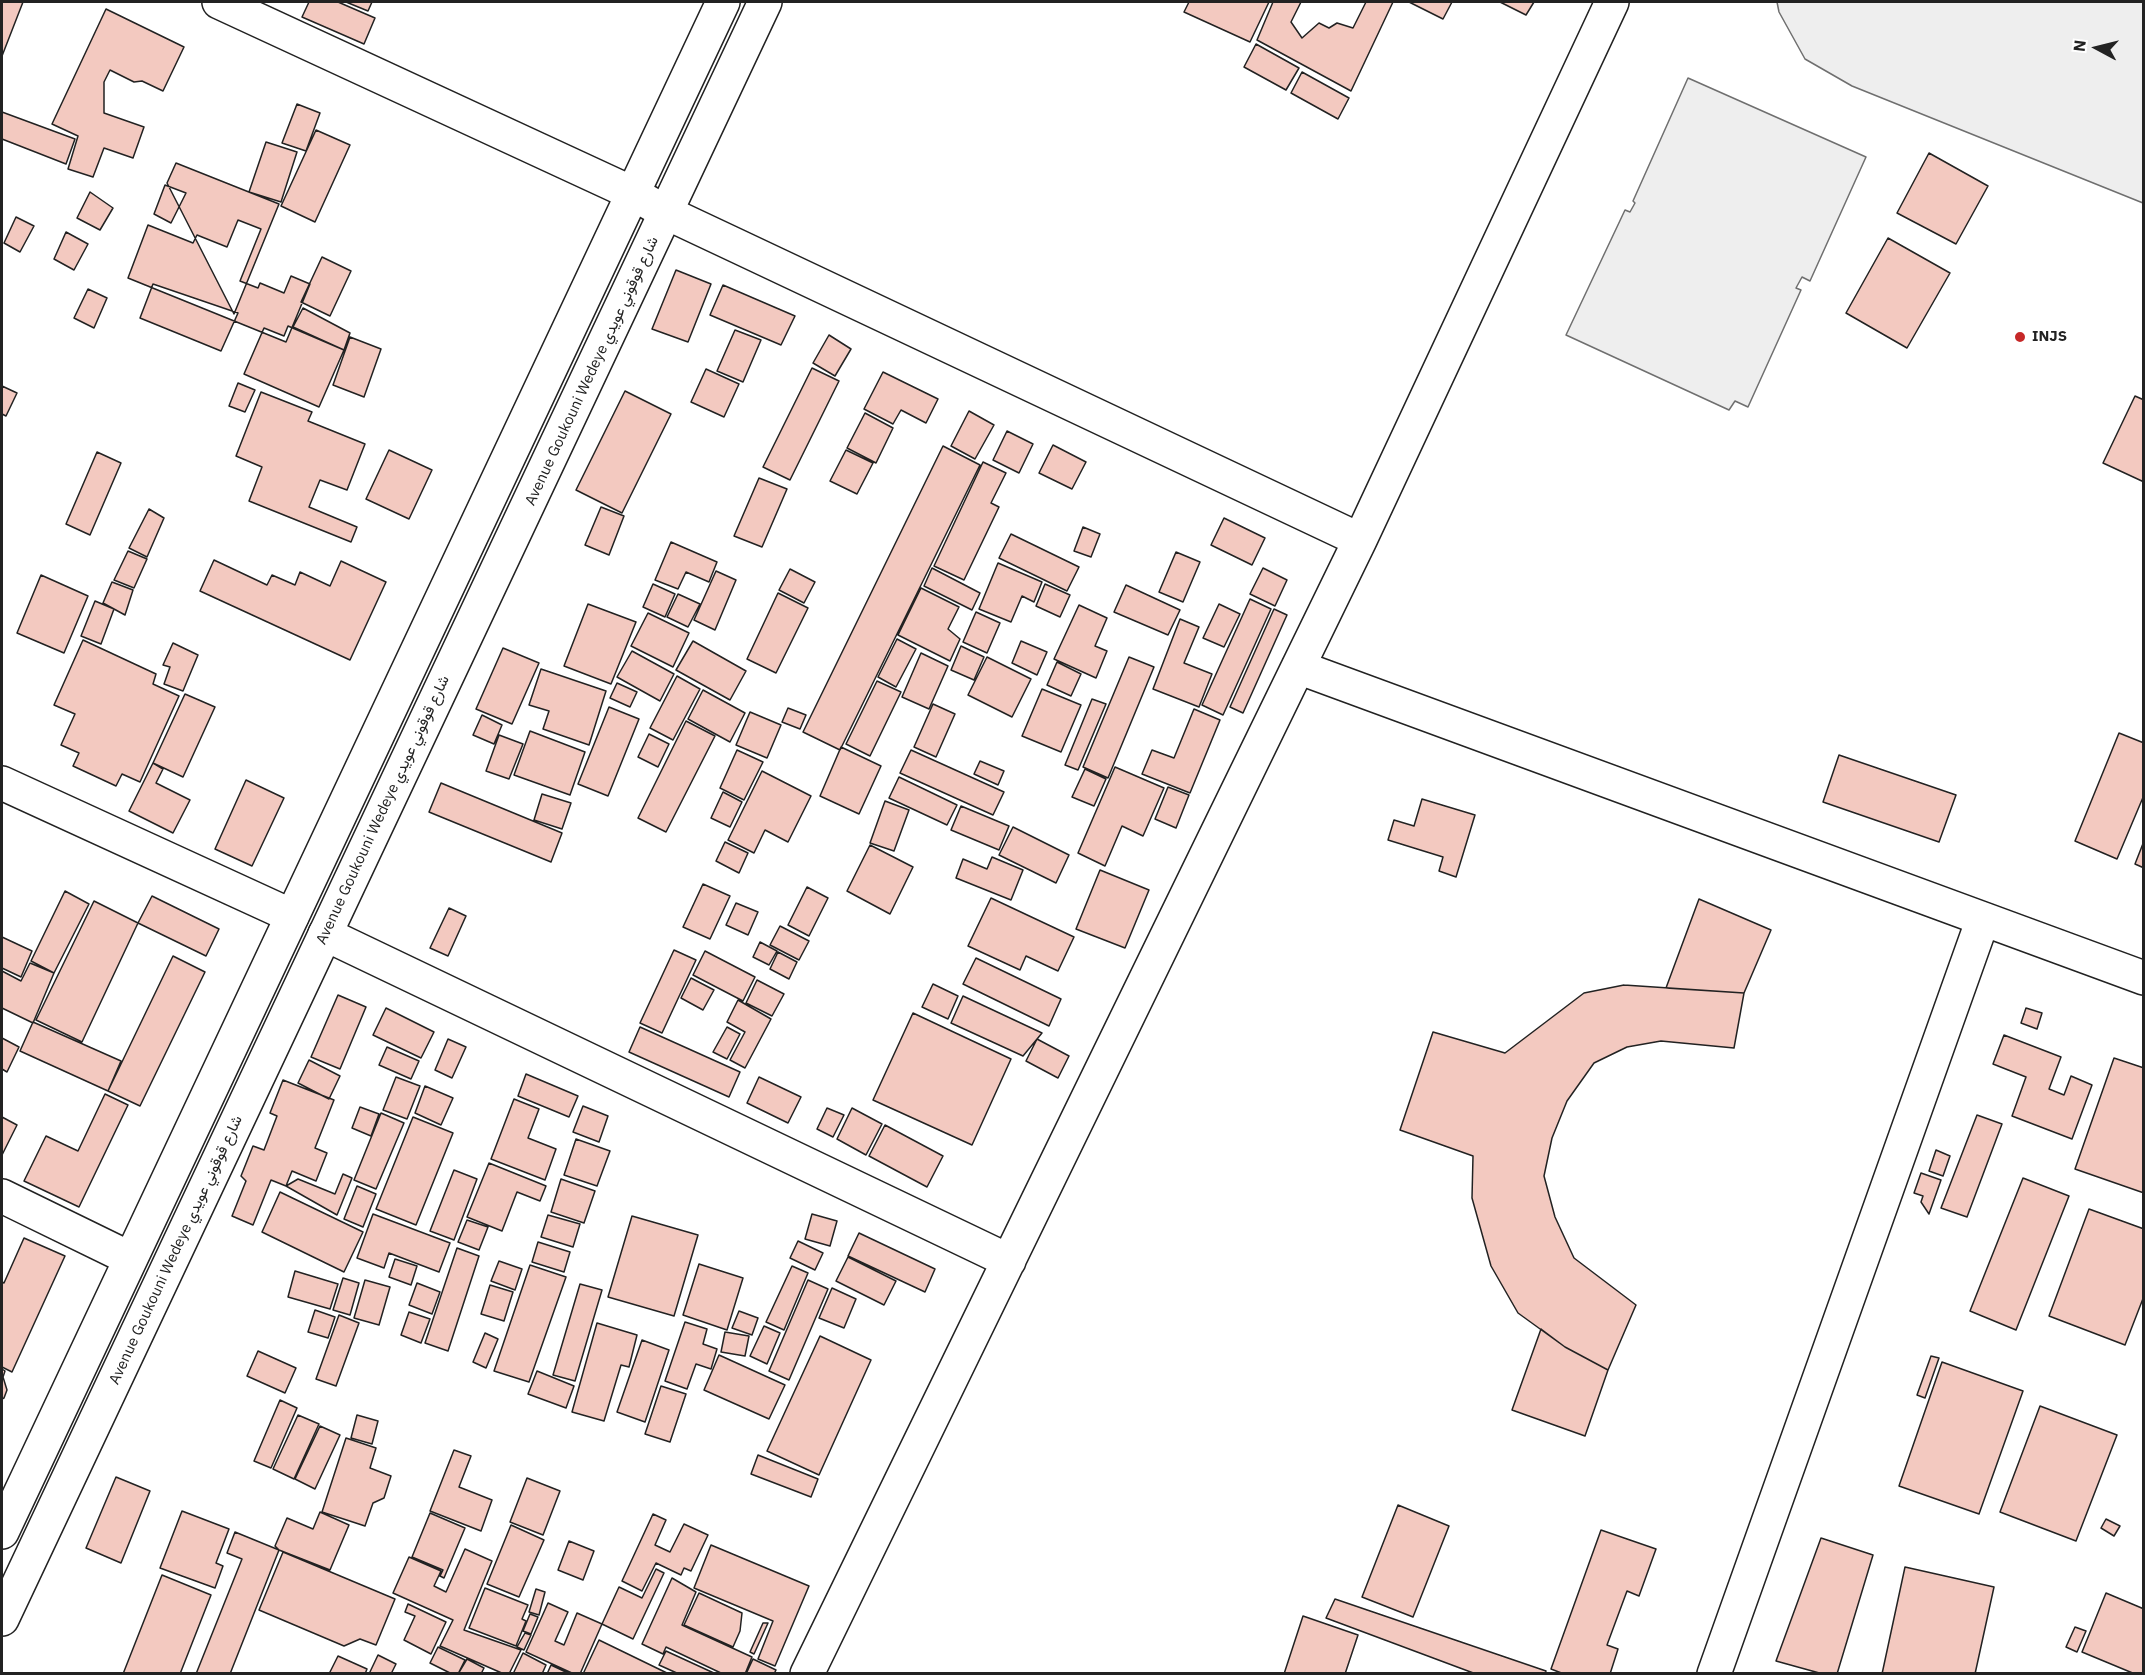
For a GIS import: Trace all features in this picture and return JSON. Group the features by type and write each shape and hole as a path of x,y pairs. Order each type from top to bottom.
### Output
{"street":[{"path":"219,2 632,194 667,213 1360,540"},
{"path":"2,1533 129,1258 723,2"},
{"name":"Avenue Goukouni Wedeye شارع قوقوني عويدي","path":"2,1619 765,2"},
{"path":"807,1674 1360,540 1612,2"},
{"path":"1298,667 2144,978"},
{"path":"2,783 292,916"},
{"path":"1714,1674 1983,918"},
{"path":"324,934 1009,1261"},
{"path":"2,1196 129,1258"}],"shaded area":[{"path":"1777,2 2143,2 2143,203 1852,86 1805,59 1779,12"},
{"path":"1688,78 1866,157 1810,281 1802,277 1796,288 1801,290 1748,407 1735,401 1729,410 1566,335 1625,210 1630,212 1635,203 1633,201"}],"building":[{"path":"2,2 23,2 2,56"},
{"path":"309,2 338,2 375,18 364,44 302,17"},
{"path":"346,2 372,2 368,11"},
{"path":"1189,2 1269,2 1250,42 1184,12"},
{"path":"1273,2 1301,2 1291,22 1302,38 1319,23 1329,28 1337,23 1353,28 1366,2 1393,2 1351,91 1257,40"},
{"path":"1409,2 1452,2 1443,19"},
{"path":"1500,2 1534,2 1526,15"},
{"path":"106,9 184,47 163,91 142,81 134,82 110,70 104,82 104,113 144,127 133,158 104,148 93,177 68,169 78,136 52,124"},
{"path":"1256,44 1299,68 1286,90 1244,67"},
{"path":"1302,72 1349,98 1338,119 1291,93"},
{"path":"297,104 320,113 306,151 282,143"},
{"path":"2,112 75,139 66,164 2,139"},
{"path":"316,130 350,145 315,222 281,206"},
{"path":"266,142 297,152 281,202 249,192"},
{"path":"1929,153 1988,186 1956,244 1897,213"},
{"path":"176,163 279,204 234,314 167,183"},
{"path":"165,185 186,193 171,223 154,214"},
{"path":"90,192 113,208 100,230 77,218"},
{"path":"16,217 34,226 20,252 4,243"},
{"path":"238,220 261,229 240,281 258,288 260,283 284,293 291,276 310,284 286,342 128,278 148,225 193,243 197,235 227,247"},
{"path":"66,232 88,244 74,270 54,259"},
{"path":"1888,238 1950,273 1907,348 1846,313"},
{"path":"322,257 351,271 330,316 301,302"},
{"path":"676,270 711,284 688,342 652,329"},
{"path":"153,284 238,313 221,351 140,318"},
{"path":"723,285 795,316 781,345 710,315"},
{"path":"88,289 107,298 94,328 74,318"},
{"path":"303,308 350,333 344,350 293,327"},
{"path":"288,326 344,350 319,407 244,374 264,328 284,336"},
{"path":"735,330 761,340 743,382 717,371"},
{"path":"829,335 851,349 835,376 813,363"},
{"path":"350,337 381,349 364,397 333,385"},
{"path":"812,368 839,381 790,480 763,467"},
{"path":"706,369 739,384 724,417 691,402"},
{"path":"883,372 938,399 926,423 901,410 893,424 864,409"},
{"path":"238,383 255,390 245,412 229,406"},
{"path":"2,386 17,393 6,416 2,414"},
{"path":"625,391 671,414 622,513 576,490"},
{"path":"261,392 312,412 308,421 365,444 347,490 320,480 309,507 357,527 351,542 249,501 262,467 236,456"},
{"path":"2135,396 2144,400 2144,482 2103,463"},
{"path":"969,411 994,425 975,459 951,446"},
{"path":"865,413 893,428 876,463 847,448"},
{"path":"1007,431 1033,444 1019,473 993,460"},
{"path":"1053,445 1086,462 1072,489 1039,473"},
{"path":"943,446 980,465 840,750 803,732"},
{"path":"389,450 432,470 409,519 366,499"},
{"path":"846,450 873,463 857,494 830,481"},
{"path":"97,452 121,463 90,535 66,524"},
{"path":"983,462 1006,473 991,503 999,507 964,580 934,566"},
{"path":"759,478 787,489 762,547 734,536"},
{"path":"601,507 624,516 609,555 585,545"},
{"path":"149,509 164,518 147,557 129,548"},
{"path":"1224,518 1265,538 1252,565 1211,545"},
{"path":"1083,527 1100,534 1091,557 1074,551"},
{"path":"1011,534 1079,567 1067,591 999,558"},
{"path":"671,542 717,562 709,582 686,572 678,589 655,580"},
{"path":"128,551 147,559 134,588 114,580"},
{"path":"1176,552 1200,562 1183,602 1159,592"},
{"path":"214,560 267,585 272,575 295,585 300,572 330,586 341,561 386,582 350,660 200,591"},
{"path":"998,563 1042,582 1034,602 1022,596 1011,622 979,609"},
{"path":"932,568 980,593 972,610 924,586"},
{"path":"1263,568 1287,580 1275,606 1250,594"},
{"path":"790,569 815,582 804,603 779,590"},
{"path":"716,571 736,580 715,630 694,620"},
{"path":"41,575 88,596 64,653 17,633"},
{"path":"112,582 133,590 125,615 103,603"},
{"path":"653,584 675,594 665,617 643,607"},
{"path":"1045,584 1070,595 1060,617 1036,606"},
{"path":"1126,585 1180,610 1168,635 1114,612"},
{"path":"921,588 959,607 948,629 960,639 950,661 898,635"},
{"path":"778,593 808,608 776,673 747,659"},
{"path":"678,594 700,604 688,627 667,617"},
{"path":"1250,599 1271,609 1223,715 1202,705"},
{"path":"95,601 114,609 101,644 81,636"},
{"path":"588,604 636,622 611,684 564,666"},
{"path":"1219,604 1240,614 1224,647 1203,638"},
{"path":"1079,605 1107,618 1095,646 1107,651 1096,678 1054,659"},
{"path":"1274,609 1287,615 1243,713 1230,707"},
{"path":"976,612 1000,623 987,653 963,642"},
{"path":"648,613 689,633 673,667 631,646"},
{"path":"1180,619 1199,627 1184,663 1212,674 1199,707 1153,689"},
{"path":"897,639 916,649 896,687 878,677"},
{"path":"83,640 156,674 153,684 179,696 140,782 122,774 116,786 73,766 79,753 61,745 75,714 54,705"},
{"path":"693,641 746,671 730,700 676,670"},
{"path":"1021,641 1047,652 1037,675 1012,663"},
{"path":"173,643 198,655 183,691 164,684 170,667 163,665"},
{"path":"961,646 984,657 974,680 951,670"},
{"path":"503,648 539,663 512,724 476,709"},
{"path":"632,651 674,674 660,701 617,677"},
{"path":"921,653 948,666 929,709 902,697"},
{"path":"987,657 1031,679 1012,717 968,695"},
{"path":"1129,657 1154,667 1108,778 1083,767"},
{"path":"1057,662 1081,674 1071,696 1047,685"},
{"path":"541,669 606,691 589,745 543,729 549,711 529,705"},
{"path":"677,676 700,689 673,740 650,728"},
{"path":"877,681 901,692 870,756 846,744"},
{"path":"617,683 637,692 630,707 610,698"},
{"path":"1042,689 1081,705 1061,752 1022,736"},
{"path":"703,690 745,713 730,742 688,719"},
{"path":"185,694 215,707 183,777 153,763"},
{"path":"1092,699 1106,704 1078,770 1065,765"},
{"path":"933,704 955,714 936,757 914,747"},
{"path":"609,707 639,719 608,796 578,784"},
{"path":"788,708 806,715 800,729 782,722"},
{"path":"1194,709 1220,720 1190,793 1142,774 1152,750 1174,758"},
{"path":"750,712 781,725 767,758 736,745"},
{"path":"482,715 502,725 494,744 473,735"},
{"path":"686,721 715,736 666,832 638,818"},
{"path":"530,731 585,752 570,795 514,775"},
{"path":"2119,733 2144,743 2144,795 2117,859 2075,841"},
{"path":"649,734 669,744 658,767 638,757"},
{"path":"499,735 523,744 509,779 486,771"},
{"path":"841,747 881,766 859,814 820,796"},
{"path":"737,750 763,762 744,800 720,788"},
{"path":"911,750 1004,792 993,815 900,773"},
{"path":"1839,755 1956,795 1939,842 1823,802"},
{"path":"980,761 1004,771 998,785 974,774"},
{"path":"153,763 163,769 156,783 190,800 173,833 129,811"},
{"path":"1115,767 1164,788 1143,836 1122,826 1105,866 1078,853"},
{"path":"1085,769 1106,779 1094,806 1072,797"},
{"path":"762,771 811,796 788,842 765,830 754,853 728,840"},
{"path":"899,777 957,805 947,825 889,798"},
{"path":"246,780 284,798 252,866 215,849"},
{"path":"441,783 562,833 551,862 429,812"},
{"path":"1168,787 1189,795 1176,828 1155,819"},
{"path":"723,792 742,802 730,827 711,818"},
{"path":"542,794 571,803 562,829 534,820"},
{"path":"1422,799 1475,815 1456,877 1439,871 1443,857 1388,840 1394,820 1414,826"},
{"path":"885,801 909,810 894,851 870,843"},
{"path":"961,806 1009,826 999,850 951,830"},
{"path":"1013,827 1069,855 1056,883 999,855"},
{"path":"2144,841 2144,868 2135,864"},
{"path":"725,842 748,853 739,873 716,861"},
{"path":"870,845 913,867 890,914 847,891"},
{"path":"992,857 1023,870 1011,900 956,878 963,859 987,869"},
{"path":"1100,870 1149,890 1125,948 1076,929"},
{"path":"703,884 730,896 710,939 683,927"},
{"path":"807,887 828,898 809,936 788,925"},
{"path":"65,891 89,904 54,973 31,961"},
{"path":"152,896 219,929 206,956 138,923"},
{"path":"991,898 1074,937 1058,971 1026,956 1020,970 968,946"},
{"path":"1699,899 1771,930 1744,993 1666,988"},
{"path":"94,901 138,923 82,1042 36,1020"},
{"path":"736,903 758,912 748,935 726,925"},
{"path":"449,908 466,916 448,956 430,948"},
{"path":"780,926 809,941 799,960 770,945"},
{"path":"2,937 32,951 21,977 2,968"},
{"path":"760,942 777,951 769,965 753,957"},
{"path":"674,950 696,960 662,1033 640,1023"},
{"path":"705,951 755,977 743,1001 693,975"},
{"path":"778,952 797,962 789,979 770,969"},
{"path":"173,956 205,972 140,1106 108,1091"},
{"path":"976,958 1061,999 1049,1026 963,984"},
{"path":"30,963 54,973 33,1023 2,1008 2,971 21,981"},
{"path":"691,978 714,990 703,1010 681,998"},
{"path":"757,980 784,994 772,1016 746,1003"},
{"path":"933,984 958,996 948,1019 922,1007"},
{"path":"1624,985 1744,993 1734,1048 1661,1041 1627,1047 1594,1063 1567,1101 1552,1138 1544,1176 1555,1217 1574,1258 1636,1305 1608,1370 1565,1347 1518,1313 1491,1266 1472,1198 1473,1156 1400,1130 1433,1032 1505,1053 1584,993"},
{"path":"338,995 366,1007 340,1069 311,1057"},
{"path":"963,996 1042,1033 1023,1056 951,1023"},
{"path":"738,1000 771,1019 745,1068 730,1060 745,1032 727,1022"},
{"path":"386,1008 434,1032 421,1058 373,1035"},
{"path":"2026,1008 2042,1013 2037,1029 2021,1023"},
{"path":"913,1013 1011,1059 972,1145 873,1100"},
{"path":"33,1022 121,1061 108,1091 20,1051"},
{"path":"640,1027 740,1072 729,1097 629,1052"},
{"path":"727,1027 740,1034 727,1059 713,1052"},
{"path":"2004,1035 2061,1057 2049,1089 2064,1095 2071,1076 2092,1085 2072,1139 2012,1116 2026,1077 1993,1064"},
{"path":"2,1038 19,1047 7,1072 2,1069"},
{"path":"448,1039 466,1047 452,1078 435,1070"},
{"path":"1037,1039 1069,1056 1058,1078 1026,1061"},
{"path":"387,1047 419,1061 411,1079 379,1065"},
{"path":"2114,1058 2144,1068 2144,1193 2075,1169"},
{"path":"309,1060 340,1076 329,1099 298,1083"},
{"path":"526,1074 578,1096 569,1117 518,1096"},
{"path":"396,1077 420,1086 407,1119 383,1110"},
{"path":"759,1077 801,1097 788,1123 747,1103"},
{"path":"283,1080 334,1100 315,1148 327,1153 316,1181 292,1171 286,1186 271,1180 253,1225 232,1216 246,1181 241,1176 253,1146 264,1150 277,1116 270,1113"},
{"path":"425,1086 453,1098 441,1125 415,1113"},
{"path":"105,1094 128,1105 79,1207 24,1181 46,1136 78,1151"},
{"path":"514,1099 539,1109 528,1138 556,1149 545,1180 491,1159"},
{"path":"583,1106 608,1116 599,1142 573,1132"},
{"path":"360,1107 379,1114 371,1136 352,1128"},
{"path":"827,1108 844,1115 833,1137 817,1129"},
{"path":"852,1108 882,1124 866,1155 837,1139"},
{"path":"381,1113 404,1123 376,1189 354,1180"},
{"path":"1977,1115 2002,1124 1967,1217 1941,1208"},
{"path":"2,1117 17,1125 2,1155"},
{"path":"413,1117 453,1133 416,1225 376,1209"},
{"path":"885,1125 943,1156 927,1187 869,1156"},
{"path":"576,1139 610,1151 597,1186 564,1175"},
{"path":"1936,1150 1950,1156 1943,1176 1929,1171"},
{"path":"489,1163 546,1186 540,1201 517,1192 502,1231 467,1217"},
{"path":"454,1170 477,1179 454,1240 430,1231"},
{"path":"1921,1173 1941,1180 1929,1214 1921,1202 1923,1196 1914,1193"},
{"path":"343,1174 352,1178 337,1215 286,1186 298,1179 335,1194"},
{"path":"2023,1178 2069,1196 2016,1330 1970,1311"},
{"path":"561,1179 595,1191 584,1223 551,1212"},
{"path":"357,1186 376,1194 363,1227 344,1219"},
{"path":"280,1192 363,1232 344,1272 262,1232"},
{"path":"2089,1209 2144,1229 2144,1296 2125,1345 2049,1316"},
{"path":"373,1214 450,1243 439,1272 389,1253 384,1268 357,1258"},
{"path":"812,1214 837,1221 830,1246 805,1239"},
{"path":"548,1215 580,1224 573,1247 541,1237"},
{"path":"632,1216 698,1235 674,1316 608,1297"},
{"path":"467,1220 488,1227 479,1250 458,1242"},
{"path":"859,1233 935,1269 925,1292 848,1256"},
{"path":"24,1238 65,1256 12,1372 2,1367 2,1282 4,1283"},
{"path":"798,1241 823,1253 815,1270 790,1258"},
{"path":"538,1242 570,1252 564,1272 532,1262"},
{"path":"457,1248 479,1256 448,1351 425,1343"},
{"path":"848,1257 896,1281 884,1305 836,1281"},
{"path":"395,1259 417,1266 411,1285 389,1277"},
{"path":"499,1261 522,1269 515,1290 491,1281"},
{"path":"699,1264 743,1278 727,1330 683,1315"},
{"path":"530,1265 566,1277 529,1382 494,1371"},
{"path":"792,1266 808,1273 784,1330 766,1322"},
{"path":"295,1271 338,1284 330,1309 288,1297"},
{"path":"343,1278 359,1283 350,1315 333,1310"},
{"path":"365,1280 390,1287 379,1325 354,1318"},
{"path":"808,1280 828,1289 789,1380 769,1371"},
{"path":"417,1283 440,1292 432,1314 409,1305"},
{"path":"580,1284 602,1290 575,1381 553,1375"},
{"path":"490,1285 513,1292 504,1321 481,1314"},
{"path":"832,1288 856,1299 844,1328 819,1318"},
{"path":"315,1310 335,1317 328,1338 308,1332"},
{"path":"739,1311 758,1318 752,1335 732,1328"},
{"path":"409,1312 430,1319 421,1343 401,1335"},
{"path":"339,1315 359,1323 336,1386 316,1379"},
{"path":"685,1322 707,1329 703,1344 717,1349 711,1369 696,1364 687,1389 665,1381"},
{"path":"597,1323 637,1335 629,1367 621,1365 604,1421 572,1412"},
{"path":"764,1326 780,1333 767,1364 750,1356"},
{"path":"1541,1329 1565,1347 1608,1370 1585,1436 1512,1410"},
{"path":"725,1332 749,1336 745,1356 721,1352"},
{"path":"485,1333 498,1339 486,1368 473,1362"},
{"path":"820,1336 871,1360 819,1475 767,1451"},
{"path":"642,1340 669,1350 645,1422 617,1412"},
{"path":"258,1351 296,1368 285,1393 247,1376"},
{"path":"719,1355 785,1385 769,1419 704,1390"},
{"path":"1931,1356 1939,1358 1925,1398 1917,1395"},
{"path":"1942,1362 2023,1391 1979,1514 1899,1486"},
{"path":"2,1369 5,1371 3,1377 7,1390 2,1399"},
{"path":"537,1371 574,1386 566,1408 528,1394"},
{"path":"661,1386 686,1394 670,1442 645,1434"},
{"path":"280,1400 297,1408 271,1468 254,1461"},
{"path":"2040,1406 2117,1435 2076,1541 2000,1512"},
{"path":"298,1415 319,1424 294,1479 273,1469"},
{"path":"357,1415 378,1421 372,1444 351,1438"},
{"path":"320,1426 340,1435 315,1489 295,1479"},
{"path":"346,1438 376,1448 370,1468 391,1476 384,1498 373,1503 365,1526 322,1512"},
{"path":"454,1450 471,1456 459,1487 492,1500 481,1531 430,1511"},
{"path":"758,1455 818,1479 811,1497 751,1474"},
{"path":"116,1477 150,1491 121,1563 86,1548"},
{"path":"527,1478 560,1491 543,1535 510,1522"},
{"path":"1398,1505 1449,1526 1413,1617 1362,1597"},
{"path":"182,1511 229,1529 216,1563 223,1566 215,1588 160,1568"},
{"path":"320,1512 349,1525 330,1570 279,1550 275,1546 287,1518 313,1529"},
{"path":"430,1513 465,1528 444,1578 440,1576 443,1570 412,1557"},
{"path":"653,1514 666,1520 655,1545 670,1552 684,1524 708,1535 691,1571 684,1568 681,1575 656,1563 642,1591 622,1581"},
{"path":"2106,1519 2120,1526 2114,1536 2101,1528"},
{"path":"511,1525 544,1540 519,1597 487,1584"},
{"path":"1601,1530 1656,1549 1639,1596 1627,1591 1607,1645 1618,1649 1610,1674 1564,1674 1551,1669"},
{"path":"235,1532 279,1550 230,1674 196,1674 242,1559 227,1553"},
{"path":"1821,1538 1873,1555 1837,1674 1823,1674 1776,1661"},
{"path":"569,1541 594,1551 583,1580 558,1570"},
{"path":"711,1545 809,1586 775,1666 758,1659 773,1621 694,1588"},
{"path":"465,1549 492,1561 464,1630 521,1650 509,1674 504,1674 440,1646 453,1620 393,1593 409,1557 441,1571 434,1586 446,1592"},
{"path":"283,1552 395,1599 376,1645 360,1639 344,1646 259,1610"},
{"path":"1905,1567 1994,1587 1975,1674 1882,1674"},
{"path":"656,1569 664,1573 633,1639 602,1624 619,1587 642,1598"},
{"path":"162,1575 211,1595 180,1674 123,1674"},
{"path":"672,1578 696,1592 682,1625 752,1657 745,1674 723,1674 666,1647 663,1654 642,1644"},
{"path":"485,1588 528,1605 522,1619 526,1621 516,1646 469,1628"},
{"path":"536,1589 545,1592 539,1615 529,1612"},
{"path":"699,1593 742,1613 740,1631 733,1647 684,1625"},
{"path":"2106,1593 2144,1609 2144,1674 2135,1674 2082,1652"},
{"path":"1335,1599 1546,1671 1545,1674 1476,1674 1326,1618"},
{"path":"548,1603 568,1612 555,1641 564,1645 577,1613 602,1624 580,1674 574,1674 526,1652"},
{"path":"408,1604 446,1622 431,1654 404,1640 415,1616 405,1612"},
{"path":"530,1614 538,1617 531,1634 523,1631"},
{"path":"1303,1616 1358,1635 1345,1674 1284,1674"},
{"path":"763,1623 768,1623 754,1654 750,1652"},
{"path":"2075,1627 2086,1631 2077,1652 2066,1647"},
{"path":"525,1633 531,1635 524,1650 517,1647"},
{"path":"599,1640 669,1674 583,1674"},
{"path":"438,1647 465,1660 458,1674 452,1674 430,1663"},
{"path":"666,1651 716,1674 679,1674 659,1665"},
{"path":"523,1653 546,1665 542,1674 513,1674"},
{"path":"378,1655 396,1664 391,1674 369,1674"},
{"path":"338,1656 367,1669 365,1674 329,1674"},
{"path":"467,1659 484,1668 481,1674 458,1674"},
{"path":"753,1659 776,1670 774,1674 746,1674"},
{"path":"551,1665 570,1674 547,1674"}],"place":[{"name":"INJS","path":"2020,337"}]}
